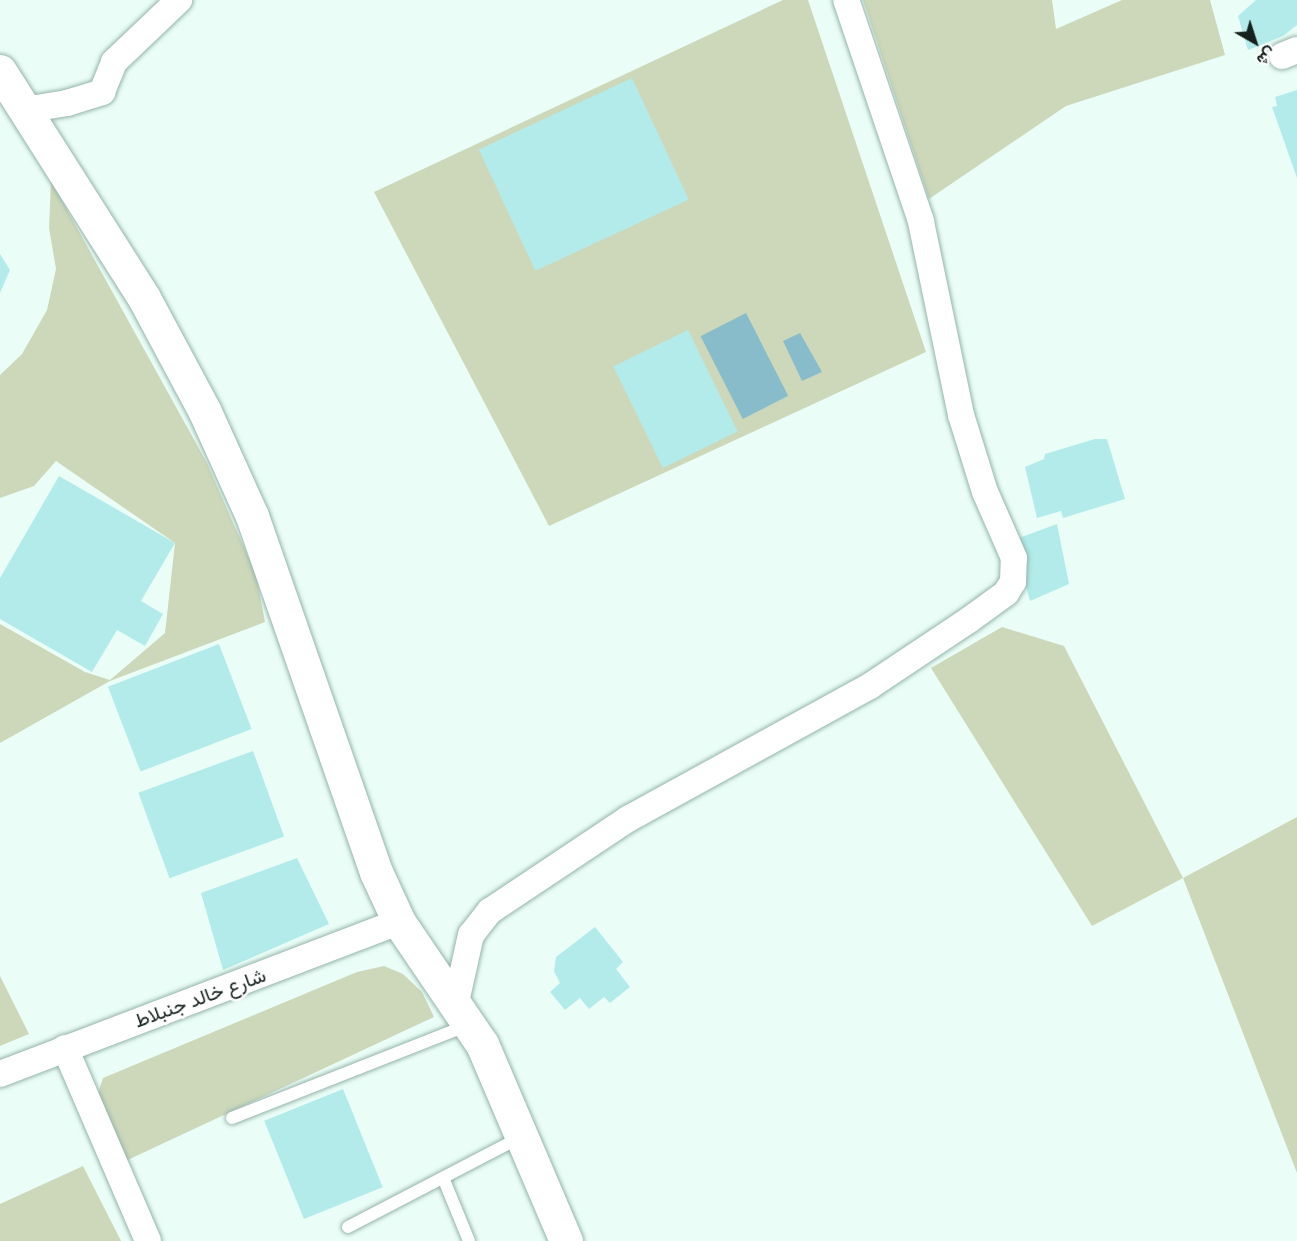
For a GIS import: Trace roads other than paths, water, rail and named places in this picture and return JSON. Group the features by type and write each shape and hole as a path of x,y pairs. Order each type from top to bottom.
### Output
{"main road":[{"path":"0,71 144,298 220,443 313,681 356,821 399,922 463,1013 524,1135 567,1241"}],"street":[{"path":"24,110 67,104 102,92 114,62 144,29 179,0"},
{"path":"463,1013 471,935 499,904 628,819 870,686 978,614 1013,582 1014,558 981,481 958,405 921,221 846,0"},
{"name":"شارع خالد جنبلاط","path":"0,1074 399,922"},
{"path":"65,1048 148,1241"}],"lane":[{"path":"232,1118 463,1013"},
{"path":"348,1227 444,1180 524,1135"},
{"path":"444,1180 469,1241"}],"water":[{"path":"746,313 788,396 743,419 701,336"},
{"path":"800,333 822,372 802,381 783,341"}]}
